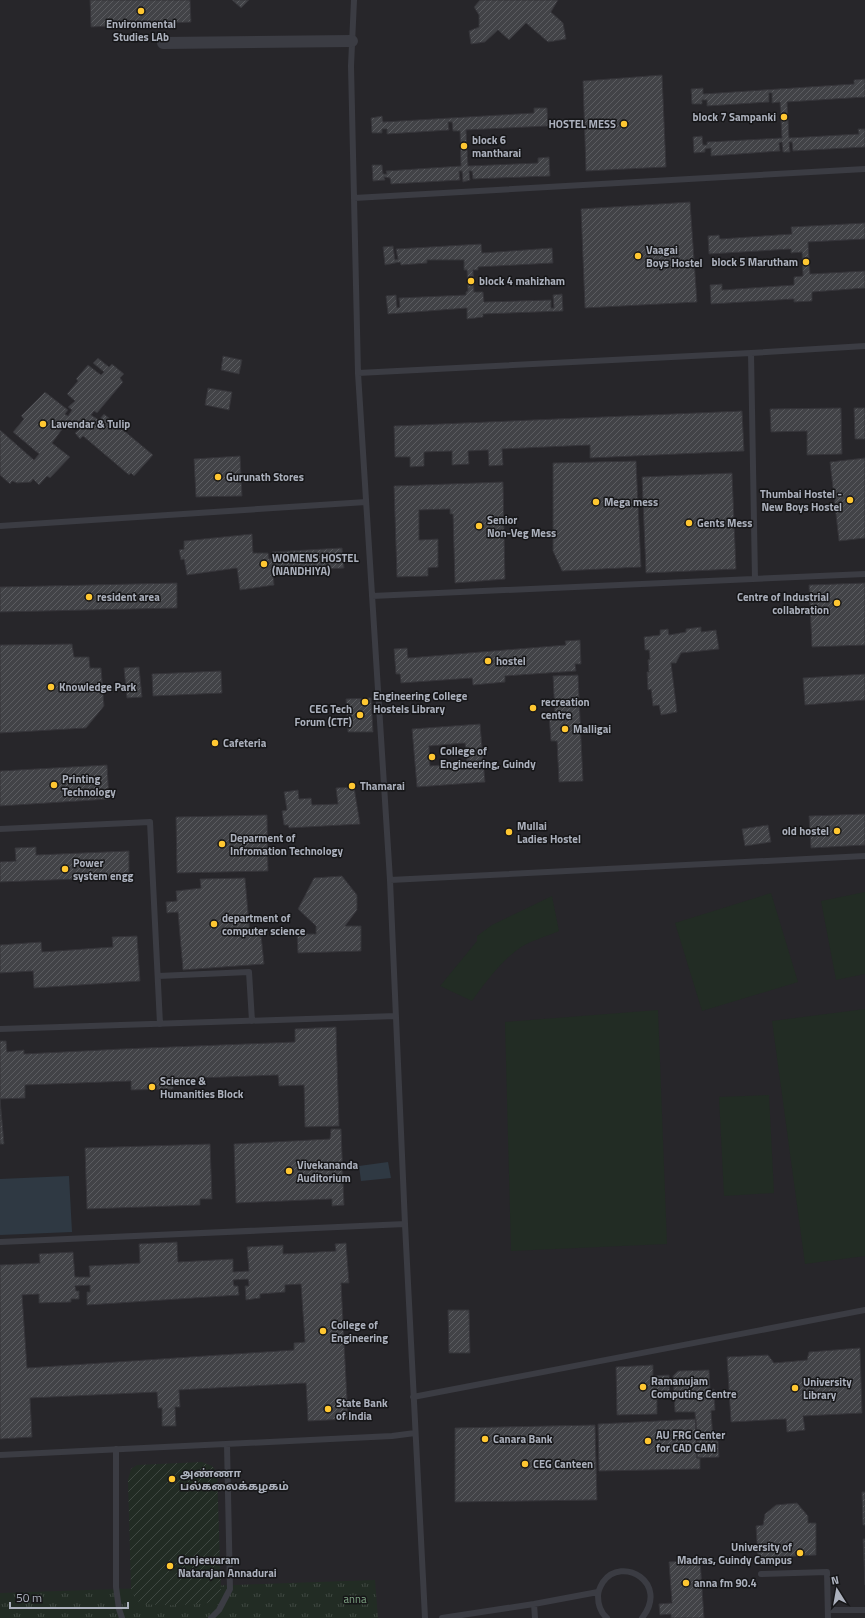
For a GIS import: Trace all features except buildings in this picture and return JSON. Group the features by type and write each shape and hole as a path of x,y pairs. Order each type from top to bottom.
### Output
{"street":[{"path":"162,43 352,41"}],"lane":[{"path":"354,0 351,66 358,373 390,880 413,1396 425,1618"},
{"path":"354,198 865,169"},
{"path":"358,373 865,346"},
{"path":"751,353 754,579"},
{"path":"0,526 366,502"},
{"path":"372,596 865,574"},
{"path":"0,828 150,822 160,1024"},
{"path":"390,880 865,856"},
{"path":"158,976 249,972 252,1021"},
{"path":"0,1029 396,1016"},
{"path":"0,1242 405,1224"},
{"path":"413,1396 865,1310"},
{"path":"0,1455 227,1445 392,1436 415,1433"},
{"path":"210,1618 219,1610 230,1589 227,1445"},
{"path":"116,1449 116,1587 118,1609 122,1618"},
{"path":"607,1618 598,1605 598,1592 604,1580 610,1575 625,1571 638,1575 646,1582 651,1597 650,1606 642,1618"},
{"path":"761,1574 827,1572 828,1618"},
{"path":"442,1618 534,1604 598,1592"},
{"path":"534,1604 535,1618"},
{"path":"828,1610 865,1610"}],"shaded area":[{"name":"College of Engineering, Guindy","path":"0,0 865,0 865,1618 0,1618"},
{"path":"388,1162 391,1178 361,1181 359,1166"},
{"path":"69,1176 72,1232 0,1235 0,1179"}],"green space":[{"path":"865,892 865,974 836,980 821,901"},
{"path":"771,893 798,982 702,1011 675,923"},
{"path":"552,896 559,931 532,942 510,955 472,1001 440,986 477,941 477,936 492,925"},
{"path":"865,1009 865,1256 805,1264 772,1021"},
{"path":"658,1010 667,1244 511,1251 505,1022"},
{"path":"769,1095 774,1193 724,1196 719,1097"},
{"path":"202,1462 212,1466 217,1472 221,1592 211,1601 201,1604 151,1605 139,1602 135,1598 131,1589 128,1480 131,1469 137,1465"},
{"name":"anna","path":"375,1580 378,1618 0,1618 0,1593"}],"place":[{"name":"Environmental Studies LAb","path":"141,11"},
{"name":"block 7 Sampanki","path":"784,117"},
{"name":"HOSTEL MESS","path":"624,124"},
{"name":"block 6 mantharai","path":"464,146"},
{"name":"Vaagai Boys Hostel","path":"638,256"},
{"name":"block 5 Marutham","path":"806,262"},
{"name":"block 4 mahizham","path":"471,281"},
{"name":"Lavendar & Tulip","path":"43,424"},
{"name":"Gurunath Stores","path":"218,477"},
{"name":"Thumbai Hostel - New Boys Hostel","path":"850,500"},
{"name":"Mega mess","path":"596,502"},
{"name":"Gents Mess","path":"689,523"},
{"name":"Senior Non-Veg Mess","path":"479,526"},
{"name":"WOMENS HOSTEL (NANDHIYA)","path":"264,564"},
{"name":"resident area","path":"89,597"},
{"name":"Centre of Industrial collabration","path":"837,603"},
{"name":"hostel","path":"488,661"},
{"name":"Knowledge Park","path":"51,687"},
{"name":"Engineering College Hostels Library","path":"365,702"},
{"name":"recreation centre","path":"533,708"},
{"name":"CEG Tech Forum (CTF)","path":"360,715"},
{"name":"Malligai","path":"565,729"},
{"name":"Cafeteria","path":"215,743"},
{"name":"College of Engineering, Guindy","path":"432,757"},
{"name":"Printing Technology","path":"54,785"},
{"name":"Thamarai","path":"352,786"},
{"name":"old hostel","path":"837,831"},
{"name":"Mullai Ladies Hostel","path":"509,832"},
{"name":"Deparment of Infromation Technology","path":"222,844"},
{"name":"Power system engg","path":"65,869"},
{"name":"department of computer science","path":"214,924"},
{"name":"Science & Humanities Block","path":"152,1087"},
{"name":"Vivekananda Auditorium","path":"289,1171"},
{"name":"College of Engineering","path":"323,1331"},
{"name":"Ramanujam Computing Centre","path":"643,1387"},
{"name":"University Library","path":"795,1388"},
{"name":"State Bank of India","path":"328,1409"},
{"name":"Canara Bank","path":"485,1439"},
{"name":"AU FRG Center for CAD CAM","path":"648,1441"},
{"name":"CEG Canteen","path":"525,1464"},
{"name":"அண்ணா பல்கலைக்கழகம்","path":"172,1479"},
{"name":"University of Madras, Guindy Campus","path":"800,1553"},
{"name":"Conjeevaram Natarajan Annadurai","path":"170,1566"},
{"name":"anna fm 90.4","path":"686,1583"}]}
